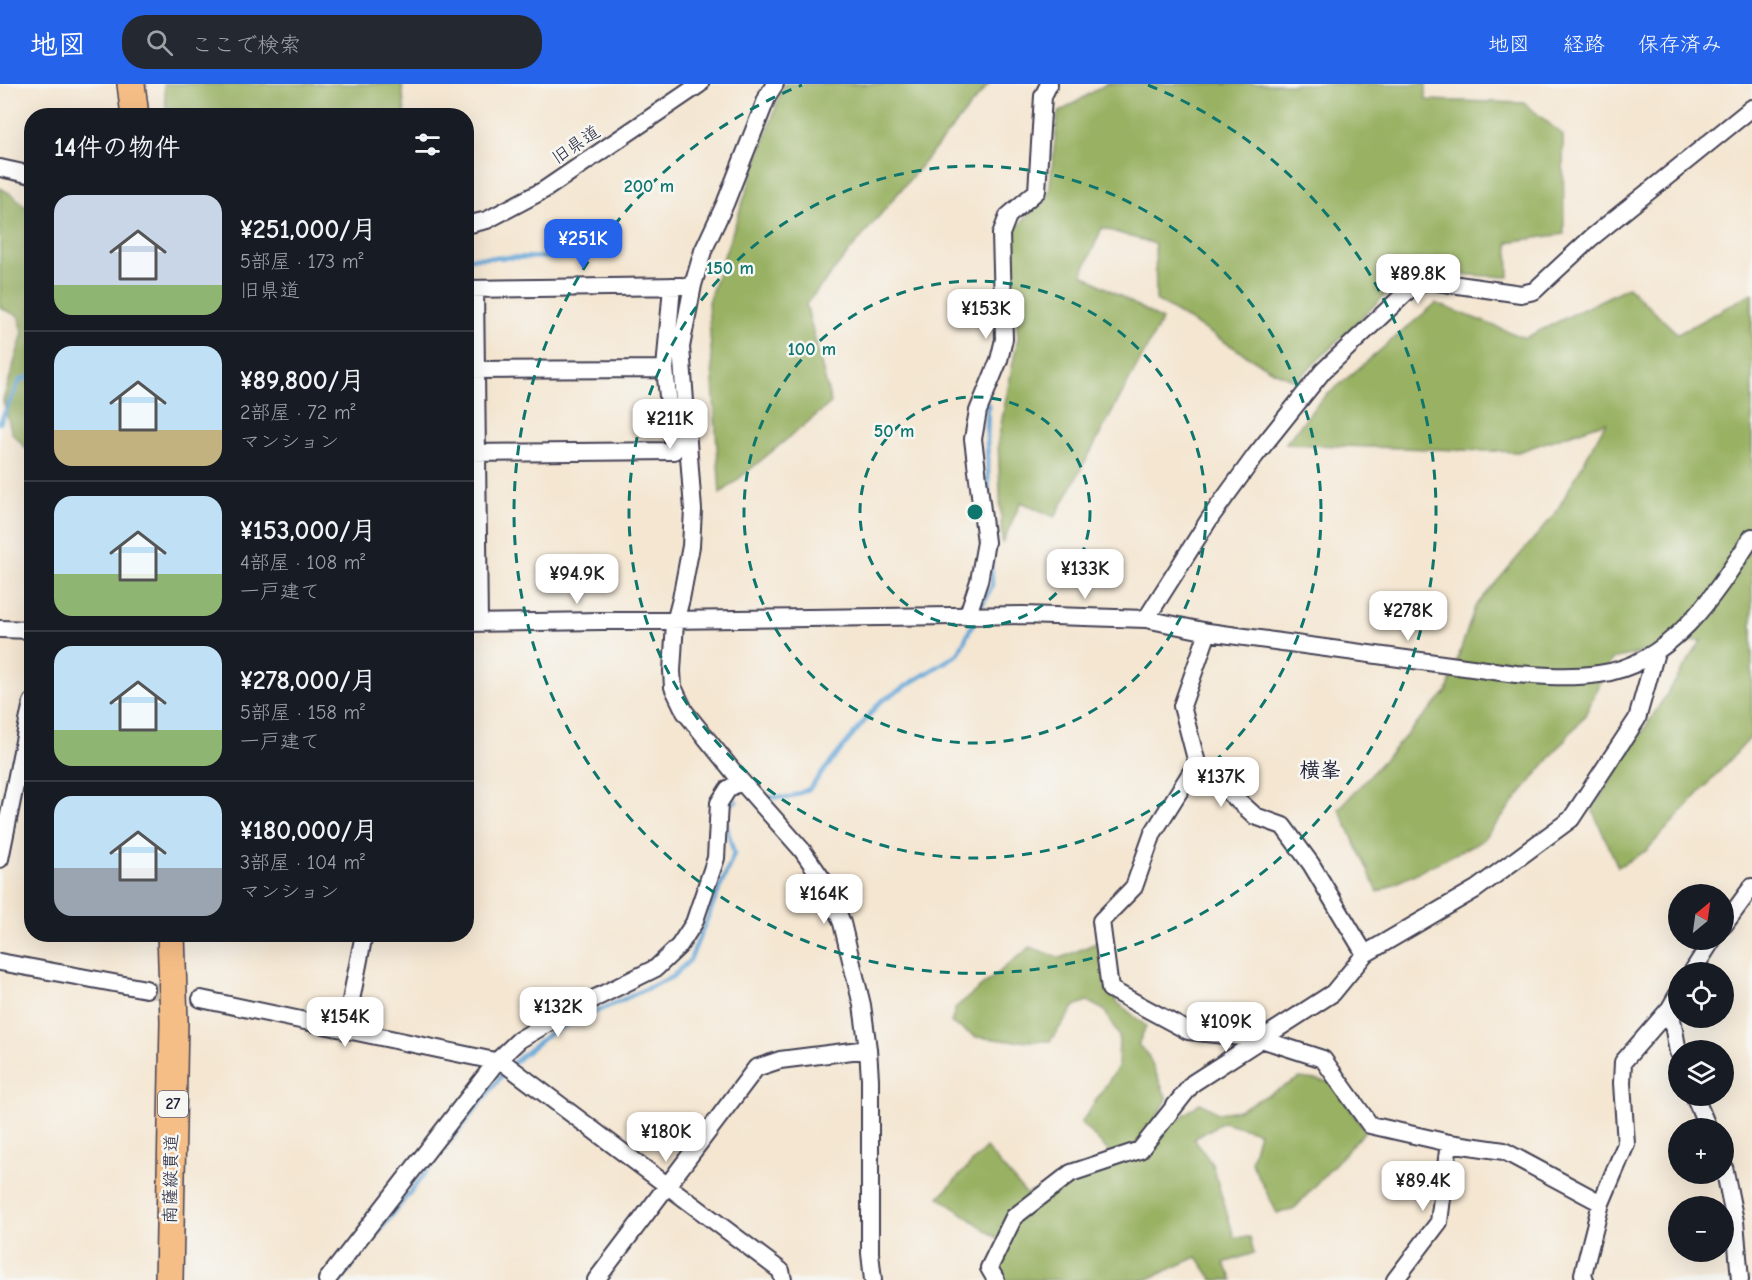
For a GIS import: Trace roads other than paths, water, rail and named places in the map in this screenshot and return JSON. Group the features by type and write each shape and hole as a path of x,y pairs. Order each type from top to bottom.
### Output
{"main road":[{"path":"132,84 134,108"},
{"name":"南薩縦貫道","path":"169,1276 174,1021 171,942"}],"street":[{"name":"旧県道","path":"474,223 487,220 544,190 700,84"},
{"path":"775,84 768,95 725,204 703,250 693,285 681,346 693,510 691,546 675,622 673,687 684,712 802,850 827,886 842,923 862,1005 868,1049 870,1253 873,1280"},
{"path":"975,617 986,542 973,439 978,411 999,360 1004,339 1001,234 1008,216 1036,191 1043,96 1049,84"},
{"path":"1146,619 1210,518 1255,456 1323,371 1414,285 1430,281 1521,294 1534,291 1591,238 1752,108"},
{"path":"0,168 24,173"},
{"path":"474,289 693,285"},
{"path":"474,453 674,451 665,369 672,286"},
{"path":"474,369 665,369"},
{"path":"474,623 675,622 1023,615 1146,619 1209,632 1516,674 1550,676 1599,674 1627,666 1656,652 1694,617 1721,586 1752,537"},
{"path":"0,629 24,630"},
{"path":"1209,632 1182,706 1197,763 1256,816 1283,826 1311,864 1365,954"},
{"path":"996,1280 989,1268 1014,1217 1071,1173 1140,1150 1193,1083 1333,993 1365,954 1476,889 1571,819 1637,719 1656,652"},
{"path":"0,859 24,741"},
{"path":"1197,763 1153,833 1134,887 1101,921 1110,989 1188,1031 1261,1039 1323,1059 1370,1125 1449,1143 1504,1151 1601,1203"},
{"path":"327,1280 504,1064 519,1040 565,1013 656,968 679,946 694,922 716,858 718,803 729,789 741,781"},
{"path":"1734,912 1752,887"},
{"path":"345,1031 362,942"},
{"path":"0,962 147,989"},
{"path":"201,999 504,1064 781,1271 783,1280"},
{"path":"1585,1280 1583,1274 1601,1203 1626,1144 1623,1062 1668,1008"},
{"path":"596,1280 756,1068 780,1060 868,1049"},
{"path":"1395,1280 1439,1222 1449,1143"},
{"path":"1727,1184 1735,1221 1740,1280"}],"waterway":[{"path":"474,258 571,257"},
{"path":"0,423 20,380 24,379"},
{"path":"988,404 989,504"},
{"path":"979,611 992,586 991,557"},
{"path":"771,797 788,798 809,789 880,702 958,654 975,619"},
{"path":"512,1064 550,1033 672,977 690,960 734,854 725,820 729,806 736,801"},
{"path":"341,1280 506,1070"}],"tunnel":[{"path":"146,989 201,999"}],"district":[{"name":"横峯","path":"1320,770"}]}
